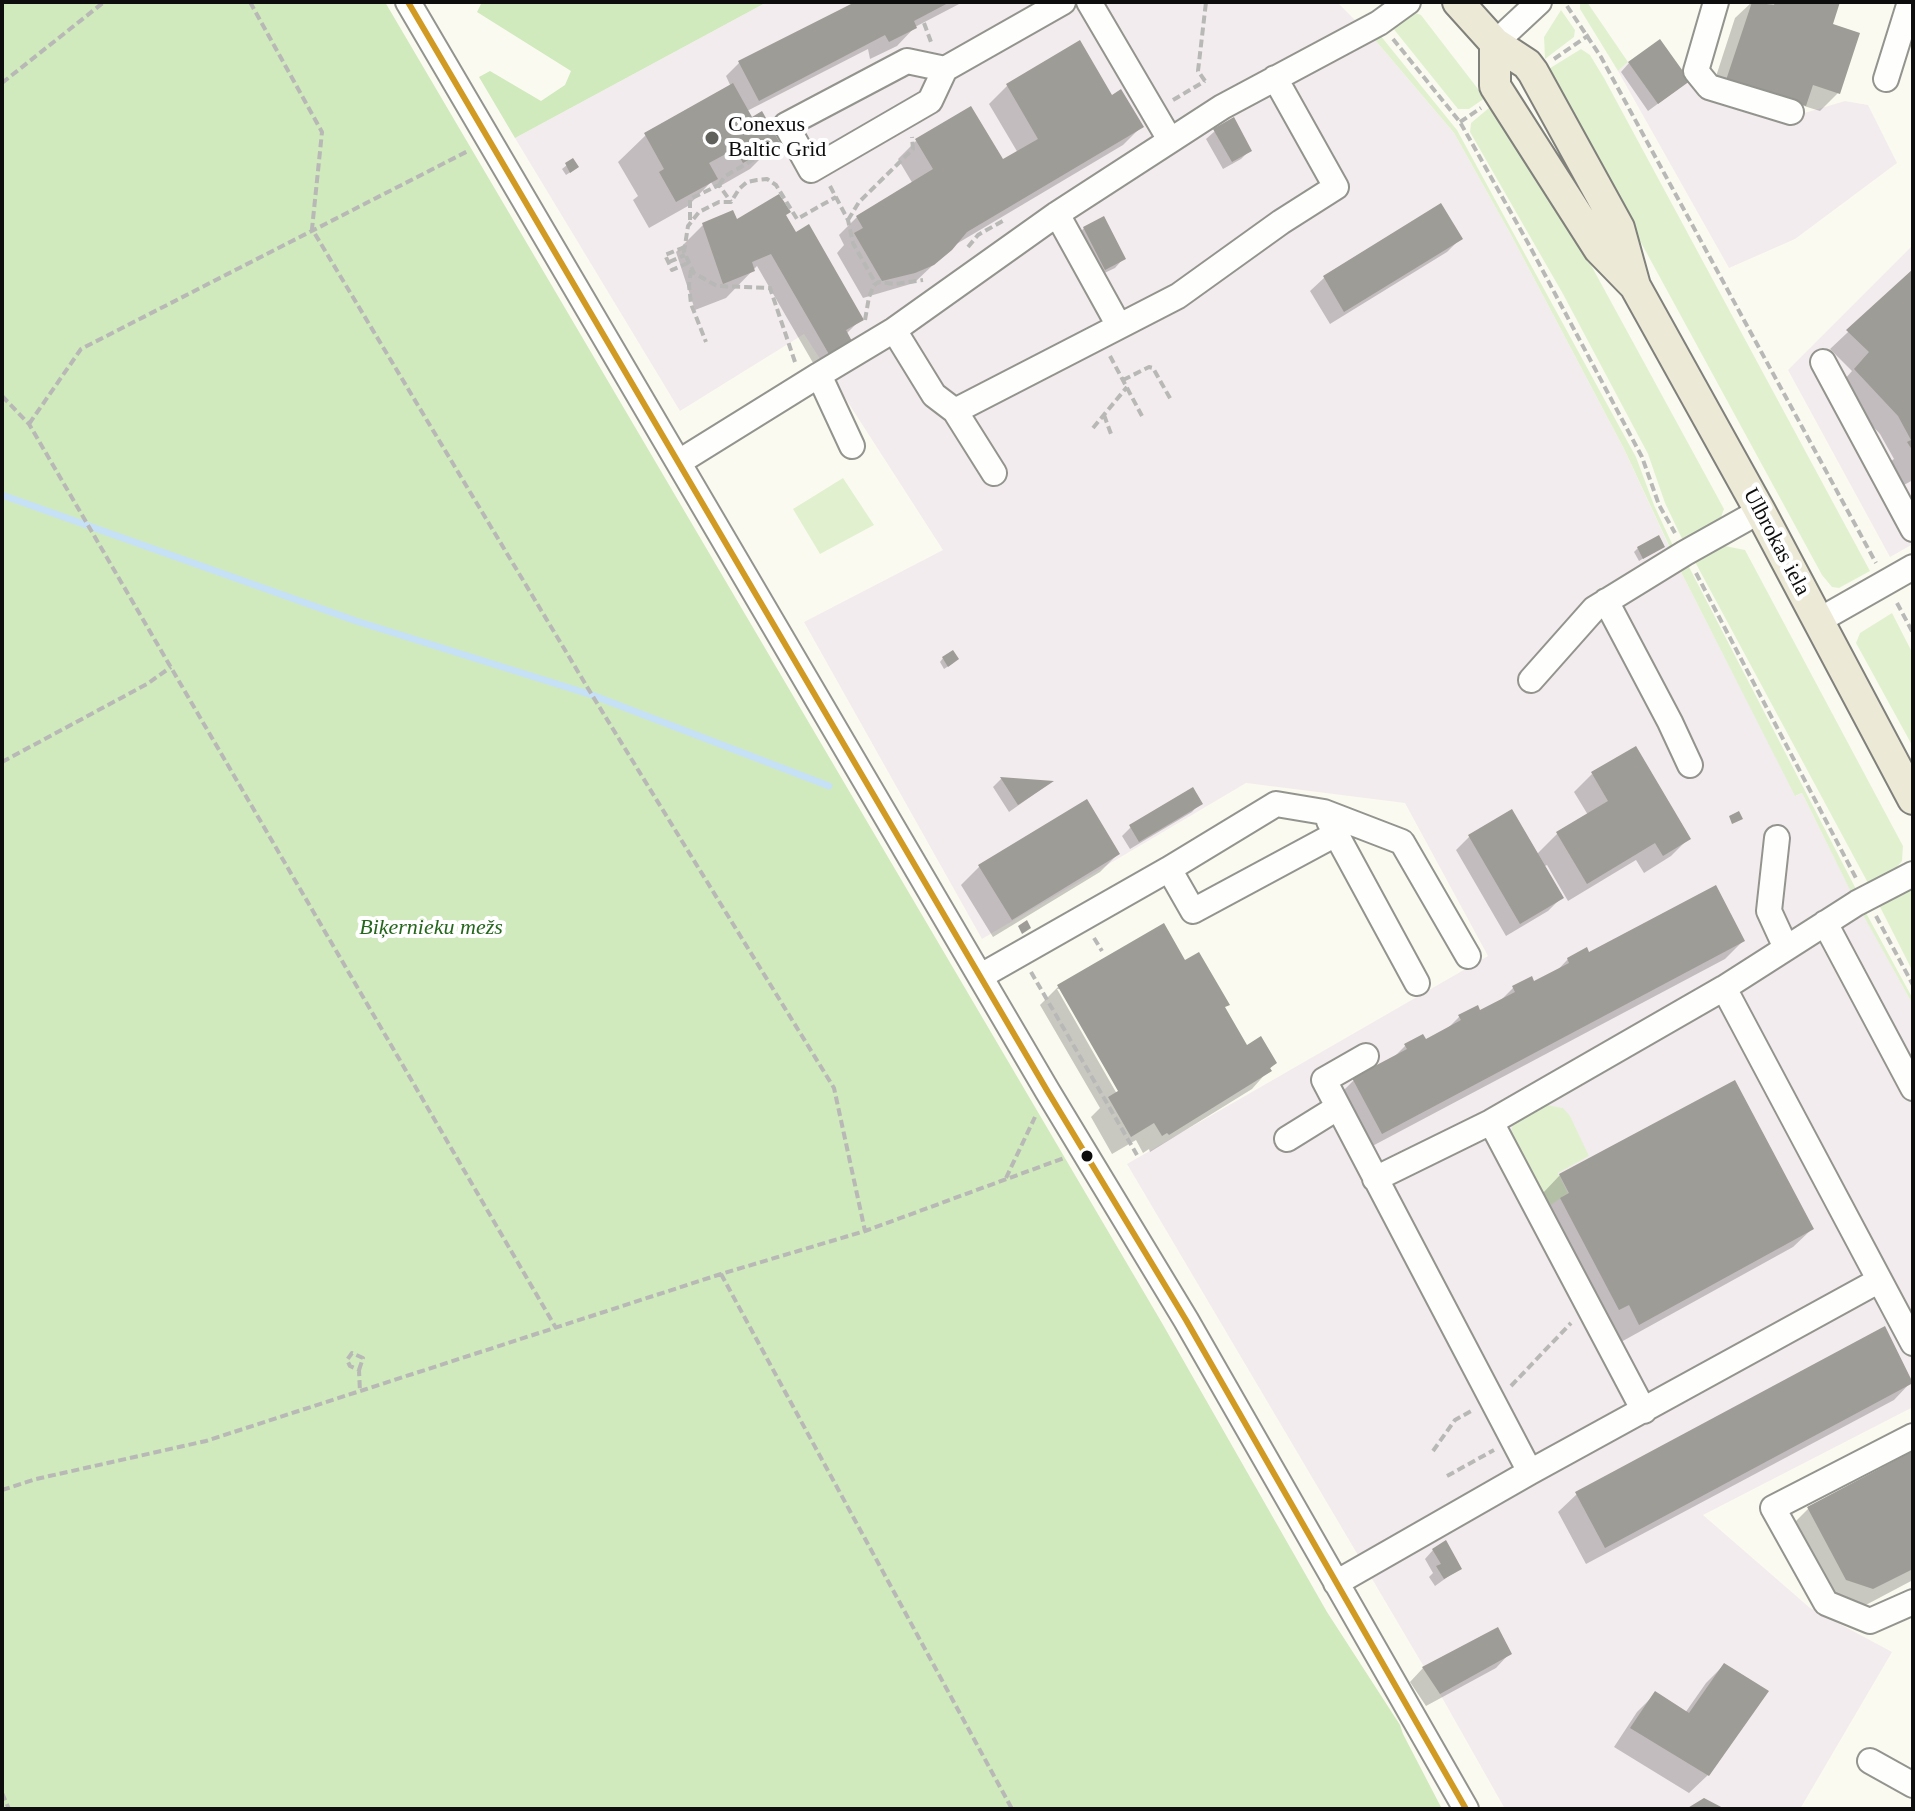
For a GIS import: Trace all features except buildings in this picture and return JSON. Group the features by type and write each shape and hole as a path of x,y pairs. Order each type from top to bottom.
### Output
{"main road":[{"name":"Ulbrokas iela","path":"1458,2 1495,43 1527,64 1533,72 1619,228 1635,286 1760,511 1913,799"}],"street":[{"path":"408,2 1048,1092 1186,1320 1466,1809"},
{"path":"945,69 907,61 786,125 811,170 930,101 945,69 1063,2"},
{"path":"1089,2 1170,140"},
{"path":"679,462 894,330 1057,214 1222,107 1379,23 1408,2"},
{"path":"1495,43 1539,2"},
{"path":"1716,2 1696,71 1709,87 1791,112"},
{"path":"1886,79 1910,2"},
{"path":"955,411 1178,296 1281,222 1336,187 1275,78"},
{"path":"1057,214 1110,331"},
{"path":"894,330 934,395 955,411 994,473"},
{"path":"1823,362 1910,516"},
{"path":"811,380 852,446"},
{"path":"1531,680 1594,609 1760,511"},
{"path":"1818,621 1913,567"},
{"path":"1606,601 1690,765"},
{"path":"981,976 1276,804 1324,812 1402,842 1468,956"},
{"path":"1324,812 1417,983"},
{"path":"1169,869 1193,911 1336,834"},
{"path":"1777,838 1769,911 1786,948"},
{"path":"1375,1179 1491,1122 1724,988 1867,898 1913,874"},
{"path":"1825,923 1913,1088"},
{"path":"1724,988 1913,1343"},
{"path":"1366,1056 1324,1080 1530,1472"},
{"path":"1287,1139 1337,1108"},
{"path":"1491,1122 1603,1314 1644,1411"},
{"path":"1336,1583 1530,1472 1878,1281"},
{"path":"1913,1436 1773,1508 1826,1603 1870,1621 1913,1602"},
{"path":"1870,1761 1913,1785"}],"path":[{"path":"2,83 104,2"},
{"path":"250,2 322,132 312,229 600,709 834,1088 865,1231"},
{"path":"1176,97 1205,81 1198,71 1206,2"},
{"path":"1567,6 1589,35 1913,633"},
{"path":"1379,23 1460,122 1528,243 1635,444 1659,505 1913,985"},
{"path":"1545,65 1589,35"},
{"path":"1460,122 1488,103"},
{"path":"793,137 725,176 719,185 690,199 685,255 694,273 717,286 770,288 811,380"},
{"path":"29,424 81,349 490,140"},
{"path":"818,166 848,220 853,243 876,284"},
{"path":"731,202 747,182 767,179 776,185 797,219 836,197"},
{"path":"719,185 731,202"},
{"path":"690,222 709,205 731,202"},
{"path":"685,247 665,255 672,270 690,265"},
{"path":"669,263 685,255"},
{"path":"690,265 691,304 706,342"},
{"path":"1110,331 1123,380 1142,416"},
{"path":"1123,380 1149,367 1171,400"},
{"path":"1093,428 1127,387"},
{"path":"2,396 29,424 556,1328"},
{"path":"1104,415 1111,434"},
{"path":"2,762 147,684 171,667"},
{"path":"1094,938 1102,951"},
{"path":"1014,957 1034,974 1137,1155"},
{"path":"1005,1180 1048,1092"},
{"path":"2,1490 36,1479 206,1441 721,1274 865,1231 1084,1150"},
{"path":"721,1274 1012,1809"},
{"path":"359,1370 360,1392"},
{"path":"1447,1476 1513,1440"},
{"path":"2,1793 9,1809"}],"shaded area":[{"path":"767,2 1337,2 1375,40 1454,133 1624,449 1680,570 1796,796 1802,793 1913,1005 1913,1407 1703,1515 1810,1608 1892,1652 1800,1809 1505,1809 1127,1164 1488,956 1405,803 1246,783 982,939 804,622 943,550 804,334 680,411 515,138"},
{"path":"1628,62 1658,103 1690,81 1784,119 1845,101 1868,105 1897,163 1795,239 1729,268 1618,71"},
{"path":"1913,245 1913,544 1890,557 1788,370"}],"green space":[{"name":"Biķernieku mežs","path":"2,2 385,2 1162,1323 1327,1612 1400,1725 1442,1809 2,1809"},
{"path":"482,2 767,2 515,138 479,77 490,71 541,101 565,85 571,71 477,12"},
{"path":"1580,2 1587,2 1628,62 1618,71 1580,9"},
{"path":"1561,10 1575,30 1574,37 1545,59 1544,37"},
{"path":"1413,12 1421,15 1485,98 1469,109 1458,109 1392,27"},
{"path":"1380,35 1457,130 1636,457 1675,550 1672,552 1624,449 1454,133 1375,40"},
{"path":"1581,49 1590,55 1604,78 1870,571 1839,588 1832,587 1822,575 1547,70"},
{"path":"1490,107 1561,210 1724,509 1720,520 1685,545 1665,503 1648,454 1563,294 1470,132 1471,123"},
{"path":"843,478 874,525 820,554 793,509"},
{"path":"1725,546 1745,550 1903,846 1902,861 1894,870 1868,883 1694,560"},
{"path":"1688,565 1856,889 1851,892 1802,793 1795,796 1680,570"},
{"path":"1892,613 1913,654 1913,747 1856,643 1860,633"},
{"path":"1908,888 1913,889 1913,972 1878,903"},
{"path":"1865,911 1913,999 1913,1005 1862,913"},
{"path":"1542,1104 1563,1108 1589,1156 1558,1173 1568,1193 1545,1209 1510,1136 1513,1123"}],"waterway":[{"path":"2,495 356,621 592,695 829,786"}],"transit line":[{"path":"408,2 1048,1092 1186,1320 1466,1809"}],"place":[{"name":"Conexus Baltic Grid","path":"712,138"}]}
